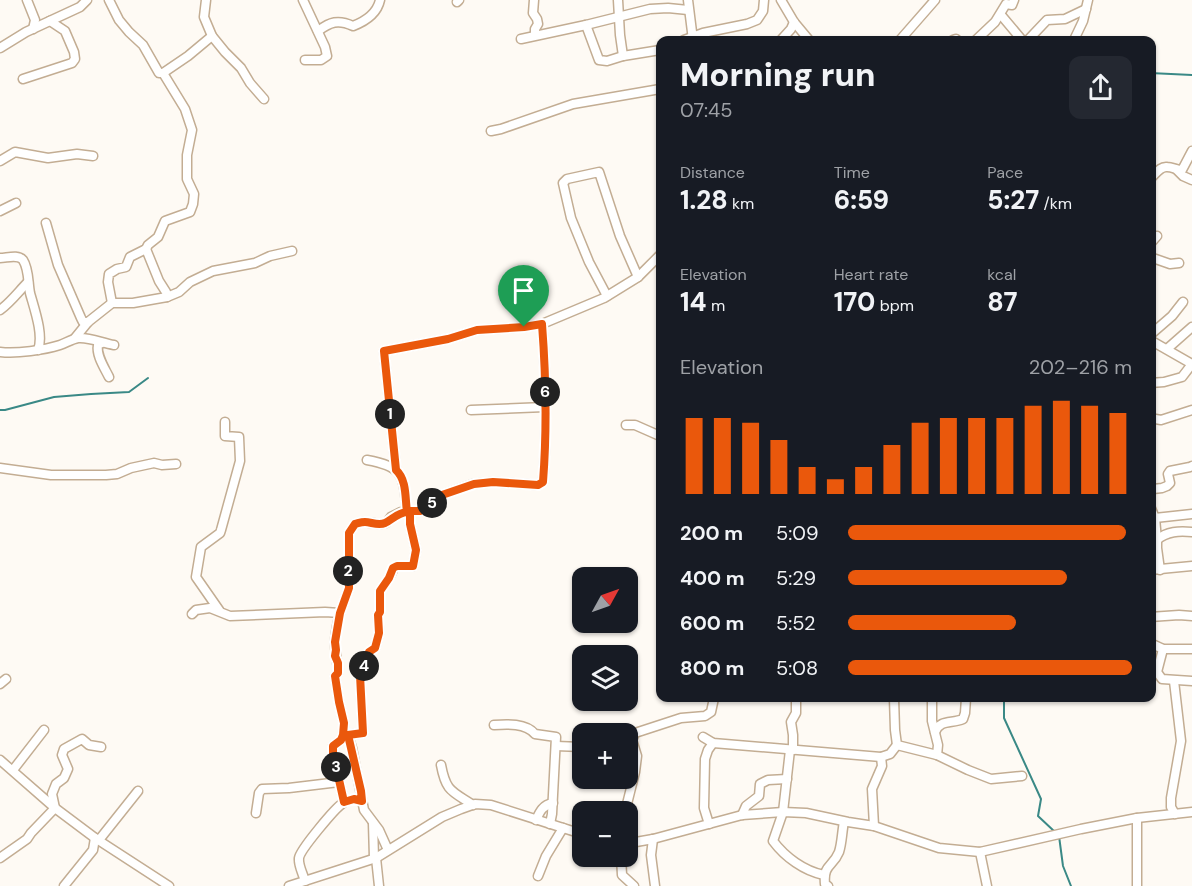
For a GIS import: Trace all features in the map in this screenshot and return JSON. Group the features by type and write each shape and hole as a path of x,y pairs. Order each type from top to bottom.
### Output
{"street":[{"path":"27,0 35,20 33,29"},
{"path":"0,48 33,29 80,7 87,0"},
{"path":"109,0 119,20 143,45 159,73 163,73 185,109 192,130 187,155 187,171 194,194 190,212 165,221 158,237 146,249 130,257 126,267 109,274 108,282 112,303"},
{"path":"206,0 204,17 212,36 241,68 264,99"},
{"path":"303,0 326,47 327,56 321,60 305,60"},
{"path":"318,31 334,22 345,22 353,26 362,22 379,7 380,0"},
{"path":"534,0 533,13 538,24 534,29 535,35"},
{"path":"618,0 623,56"},
{"path":"688,0 690,36"},
{"path":"696,36 757,20 763,11 764,0"},
{"path":"781,0 806,36"},
{"path":"906,36 935,0"},
{"path":"980,36 1001,15 1006,4 1012,4 1014,0"},
{"path":"1031,36 1047,20 1065,19 1087,4"},
{"path":"1076,36 1087,4"},
{"path":"521,39 650,9 688,10"},
{"path":"1001,15 1019,36"},
{"path":"22,79 72,63 75,59 64,31 50,21"},
{"path":"785,36 794,22"},
{"path":"586,25 599,60 607,61 656,51"},
{"path":"163,73 212,36"},
{"path":"491,130 501,129 573,104 656,90"},
{"path":"1177,170 1182,170 1192,151"},
{"path":"0,161 15,152 48,158 77,154 93,156"},
{"path":"1156,168 1167,166 1192,180"},
{"path":"607,296 589,262 571,218 563,183 567,179 599,172 620,236 638,277"},
{"path":"0,211 16,203"},
{"path":"46,223 58,265 83,322 88,322"},
{"path":"146,249 167,297"},
{"path":"0,352 38,350 61,345 75,338 88,322 112,303 133,303 167,297 179,292 190,282 213,272 255,263 270,255 292,251"},
{"path":"0,258 18,257 22,259 26,267 30,293 37,314 40,345 38,350"},
{"path":"396,470 384,351 448,339 477,330 542,324 607,296 638,277 656,259"},
{"path":"1156,259 1170,264 1179,263"},
{"path":"0,310 28,282"},
{"path":"1156,330 1172,316 1183,302"},
{"path":"344,802 333,746 341,740 344,729 335,676 338,673 338,663 335,656 335,642 340,613 349,588 349,533 355,524 363,522 381,524 401,512 420,511 442,495 474,484 493,482 538,485 543,482 545,358 542,324"},
{"path":"1167,349 1192,327"},
{"path":"75,338 89,338 114,345"},
{"path":"102,343 97,348 99,358 109,377"},
{"path":"1156,343 1192,364 1182,377 1156,383"},
{"path":"471,410 545,406"},
{"path":"1156,419 1161,420 1192,410"},
{"path":"219,611 196,577 201,547 220,533 240,461 239,437 225,436 225,422"},
{"path":"626,425 635,425 656,434"},
{"path":"367,460 381,463 398,471 404,481 416,550 413,566 393,568 380,591 379,633 375,648 369,652 364,666 365,670 360,675 363,733 348,735 364,810 388,850"},
{"path":"0,468 51,475 106,475 154,463 176,464"},
{"path":"1156,488 1170,483 1168,474 1170,471 1192,466"},
{"path":"1156,518 1192,514"},
{"path":"1156,529 1156,559"},
{"path":"1157,540 1176,531 1192,532"},
{"path":"1156,570 1192,567"},
{"path":"192,614 196,610 210,608 230,616 340,613"},
{"path":"1156,617 1192,616"},
{"path":"1156,646 1163,649 1192,649"},
{"path":"1163,649 1157,672 1162,679 1192,681"},
{"path":"1174,681 1180,741 1171,798 1174,814"},
{"path":"638,732 681,718 705,716 711,712 713,702"},
{"path":"796,702 796,713 791,722 793,735 783,812 773,841 810,872 824,875"},
{"path":"702,737 713,743 881,757 890,754 897,745 894,702"},
{"path":"932,702 932,721 938,745 937,755"},
{"path":"935,732 937,727 944,722 963,719 966,702"},
{"path":"494,724 523,726 533,730 535,734 556,737 550,824"},
{"path":"13,771 44,730"},
{"path":"55,808 52,794 56,784 64,778 68,769 62,755 64,749 82,738 89,745 100,747"},
{"path":"709,824 704,808 705,759 713,743"},
{"path":"897,745 937,755 991,779 1022,776"},
{"path":"556,746 572,747"},
{"path":"874,826 872,789 882,766 881,757"},
{"path":"0,760 55,808 97,839 169,886"},
{"path":"441,765 449,790 473,805"},
{"path":"742,816 746,806 759,796 760,784 768,780 787,779"},
{"path":"256,813 259,793 262,789 339,782"},
{"path":"64,886 93,850 97,839 138,792"},
{"path":"305,881 299,860 310,839 344,802 354,799 362,801"},
{"path":"536,820 541,809 553,803"},
{"path":"289,886 375,858 442,817 473,805 491,805 572,831"},
{"path":"0,858 27,839 55,808"},
{"path":"638,842 742,816 783,812 806,813 874,826 939,848 980,852 1137,818 1192,812"},
{"path":"1137,818 1137,886"},
{"path":"372,820 379,886"},
{"path":"828,886 825,884 825,870 839,852 844,822"},
{"path":"538,876 546,856 563,828"},
{"path":"653,839 651,855 655,886"},
{"path":"980,852 987,886"},
{"path":"622,867 622,875 634,886"}],"waterway":[{"path":"1156,73 1192,75"},
{"path":"0,410 54,397 129,392 148,378"},
{"path":"1004,702 1004,718 1041,799 1038,816 1055,832"},
{"path":"1059,836 1063,866 1071,886"}],"route":[{"path":"542,324 545,358 543,482 538,485 493,482 474,484 442,495 420,511 410,511 410,524 416,550 413,566 393,568 380,591 379,633 375,648 369,652 364,666 365,670 360,675 363,733 348,735 362,801 354,799 344,802 333,746 341,740 344,723 335,676 338,673 338,663 335,656 335,642 340,613 349,588 349,533 355,524 363,522 381,524 401,512 407,512 404,481 396,470 384,351 448,339 477,330 524,327 542,324"}]}
